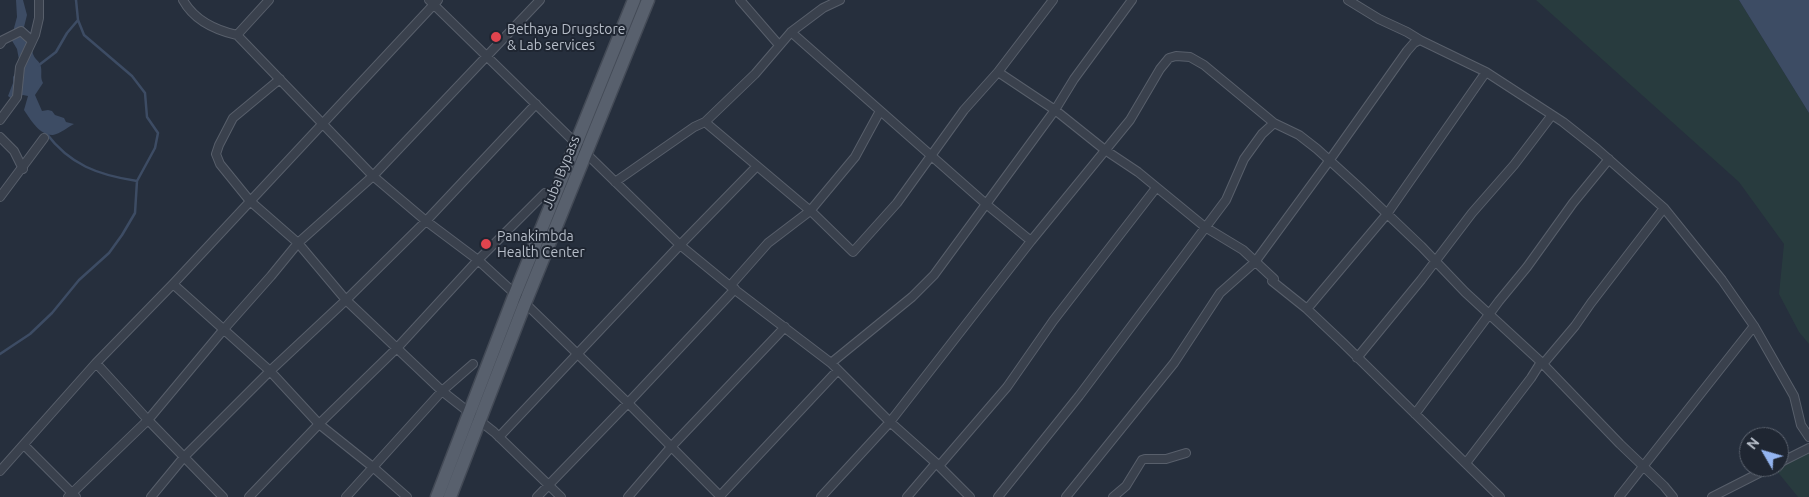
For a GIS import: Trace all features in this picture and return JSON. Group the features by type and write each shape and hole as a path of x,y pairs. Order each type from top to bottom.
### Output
{"main road":[{"name":"Juba Bypass","path":"437,497 525,303 634,0"},
{"name":"Juba Bypass","path":"450,497 515,294 648,0"}],"street":[{"path":"0,120 17,97 20,67 32,41 39,18 39,0"},
{"path":"183,0 188,8 209,26 237,35 373,176 426,221 478,260 525,303 720,496 838,370"},
{"path":"237,35 269,0"},
{"path":"24,445 72,495 148,420 298,242 373,176 540,0"},
{"path":"740,0 780,45"},
{"path":"615,182 694,127 705,122 755,74 791,32 817,12 840,0"},
{"path":"705,122 810,211 853,252 897,203 964,110 998,72 1052,0"},
{"path":"831,363 912,297 934,275 1055,110 1074,79 1132,0"},
{"path":"1348,0 1378,19 1486,72 1552,114 1609,159 1664,208 1722,280 1754,326 1794,396 1800,425 1809,437"},
{"path":"0,471 96,363 173,284 434,2 486,56 680,245 831,363 890,422 970,497"},
{"path":"0,44 3,40 21,31 32,41"},
{"path":"791,32 880,111 932,154 986,204 1031,241"},
{"path":"1066,497 1174,363 1220,294 1255,262 1407,51 1414,43 1420,40"},
{"path":"821,497 890,422 1031,241 1130,120 1160,69 1169,58 1176,56 1190,57 1204,65 1274,123 1299,135 1329,161 1421,246 1489,315 1506,328 1542,363 1673,497"},
{"path":"998,72 1055,110 1105,150 1138,172 1205,227 1243,250 1274,279 1272,281 1307,309 1500,497"},
{"path":"1307,309 1386,214 1486,72"},
{"path":"280,78 233,118 216,154 220,164 250,201 298,242 346,300 442,391 475,416 561,497"},
{"path":"151,497 184,457 270,371 426,221 536,104"},
{"path":"537,497 628,403 733,287 768,243 810,211 855,157 880,111"},
{"path":"1357,358 1472,213 1514,165 1552,114"},
{"path":"998,497 1079,396 1226,200 1244,159 1262,134 1274,123"},
{"path":"0,137 14,151 23,169"},
{"path":"0,196 23,169 44,138"},
{"path":"1415,414 1573,203 1609,159"},
{"path":"499,438 757,166"},
{"path":"907,497 1007,387 1052,321 1156,188"},
{"path":"249,497 319,424 397,348 478,260 545,193"},
{"path":"1466,463 1542,363 1576,326 1591,303 1664,208"},
{"path":"173,284 270,371 319,424 407,497"},
{"path":"1619,497 1754,326"},
{"path":"628,497 671,447 785,327"},
{"path":"96,363 223,497"},
{"path":"346,497 442,391 473,364"},
{"path":"1789,458 1809,448"},
{"path":"1113,497 1126,486 1142,460 1166,459 1186,453"},
{"path":"1712,497 1751,477"}],"shaded area":[{"path":"1536,0 1739,0 1809,113 1809,344 1799,332 1779,294 1784,244 1739,182"},
{"path":"1809,451 1809,497 1798,497 1782,477 1789,477 1789,463"}],"water":[{"path":"16,0 23,0 27,15 24,27 34,34 32,52 40,65 43,83 35,95 42,111 52,111 55,115 64,118 66,122 74,124 53,135 44,133 29,118 24,110 28,96 23,95 13,100 8,96 13,83 13,77 20,65 17,49 11,39 17,17"},
{"path":"1739,0 1809,0 1809,113"}],"waterway":[{"path":"0,354 30,334 52,313 79,280 109,253 135,213 137,181 155,148 158,133 147,117 145,93 132,76 84,35 78,20 76,0"},
{"path":"39,65 56,52 67,33 78,20"},
{"path":"46,133 65,153 86,167 97,172 137,181"}],"place":[{"name":"Bethaya Drugstore & Lab services","path":"496,37"},
{"name":"Panakimbda Health Center","path":"486,244"}]}
